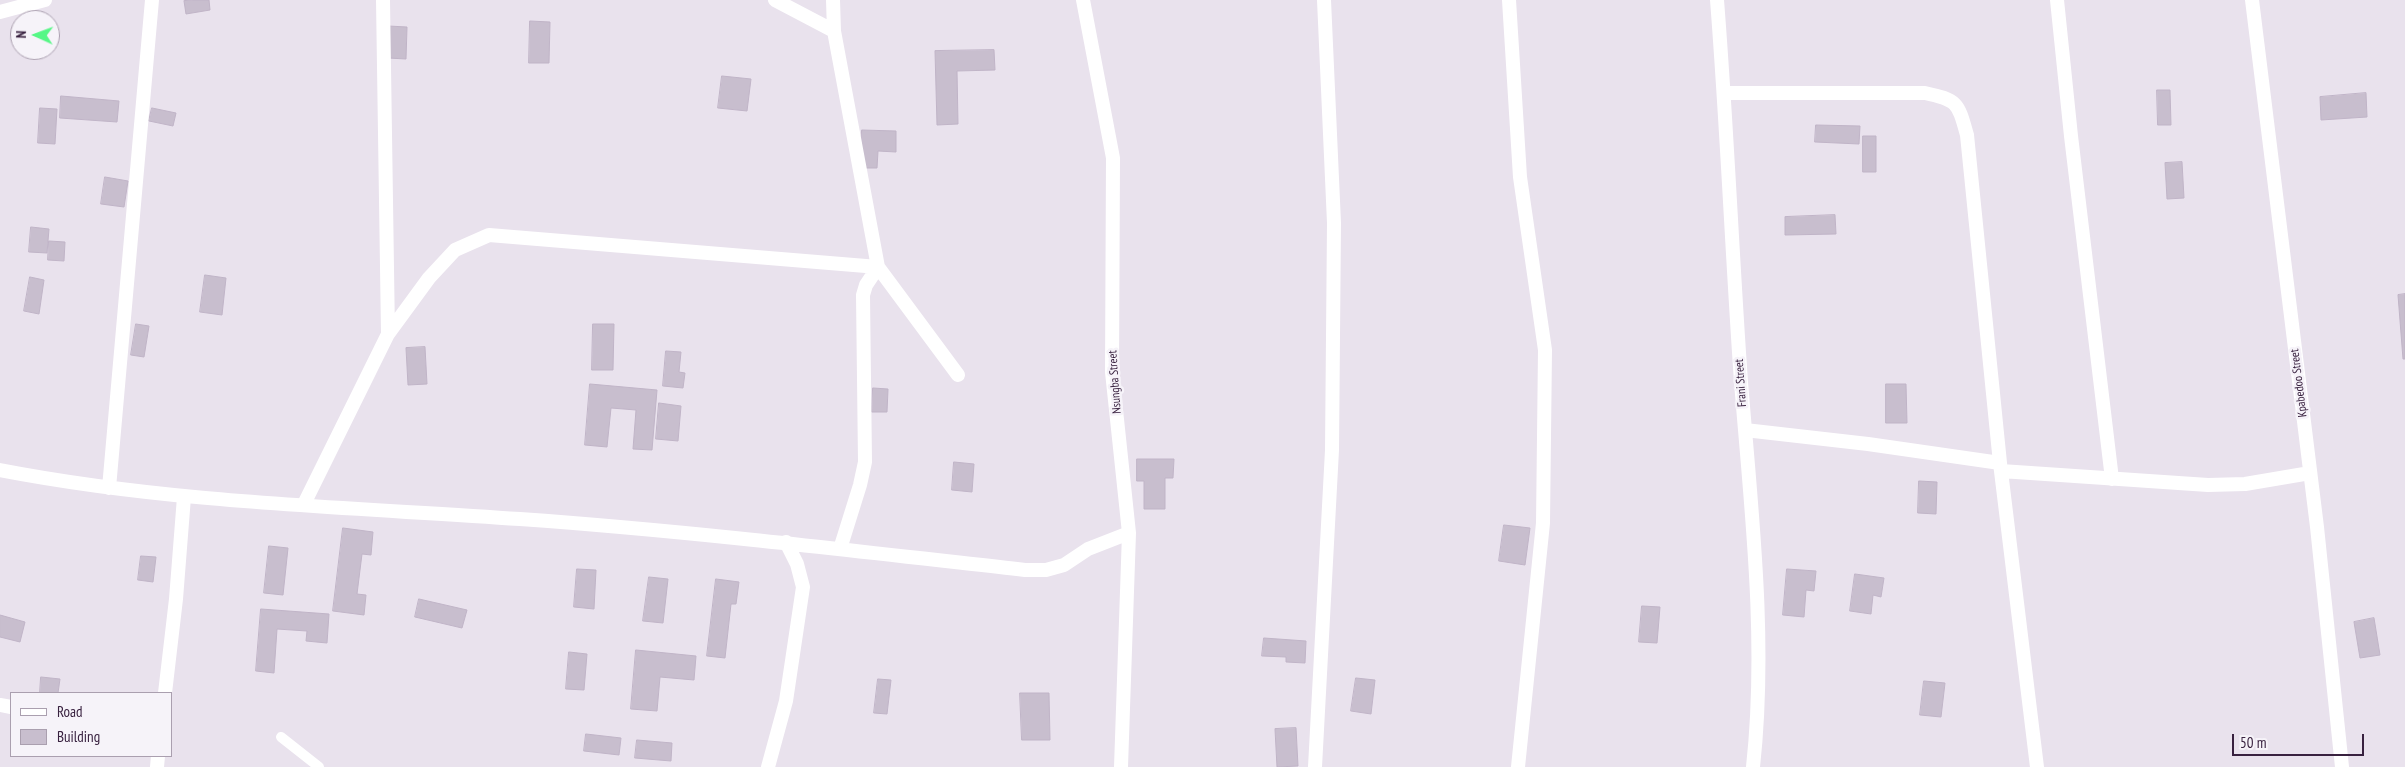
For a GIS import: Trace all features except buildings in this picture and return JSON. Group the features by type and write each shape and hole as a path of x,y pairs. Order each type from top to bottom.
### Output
{"street":[{"path":"0,12 45,0"},
{"path":"109,488 152,0"},
{"path":"382,0 388,334"},
{"path":"775,0 834,31"},
{"path":"833,0 834,31 878,267 958,375"},
{"name":"Nsungba Street","path":"1083,0 1112,158 1112,372 1129,533 1121,767"},
{"path":"1316,767 1332,420 1334,223 1324,0"},
{"path":"1509,0 1520,177 1545,350 1543,523 1518,767"},
{"name":"Frani Street","path":"1716,0 1724,93 1734,279 1756,577 1758,725 1753,767"},
{"path":"2057,0 2070,136 2112,479"},
{"name":"Kpabedoo Street","path":"2252,0 2310,473 2342,767"},
{"path":"1724,93 1925,93 1949,98 1960,110 1966,135 2001,467 2038,767"},
{"path":"304,504 388,334 429,278 455,250 489,235 878,267"},
{"path":"840,549 860,485 865,462 863,295 866,285 878,267"},
{"path":"1745,430 1868,444 2001,467 2112,479 2208,485 2245,484 2310,473"},
{"path":"0,470 109,488 184,497 600,525 786,542 1024,570 1046,570 1064,566 1088,549 1129,533"},
{"path":"165,692 176,599 184,497"},
{"path":"768,767 786,701 803,587 797,564 786,542"}],"lane":[{"path":"281,737 319,767"}]}
